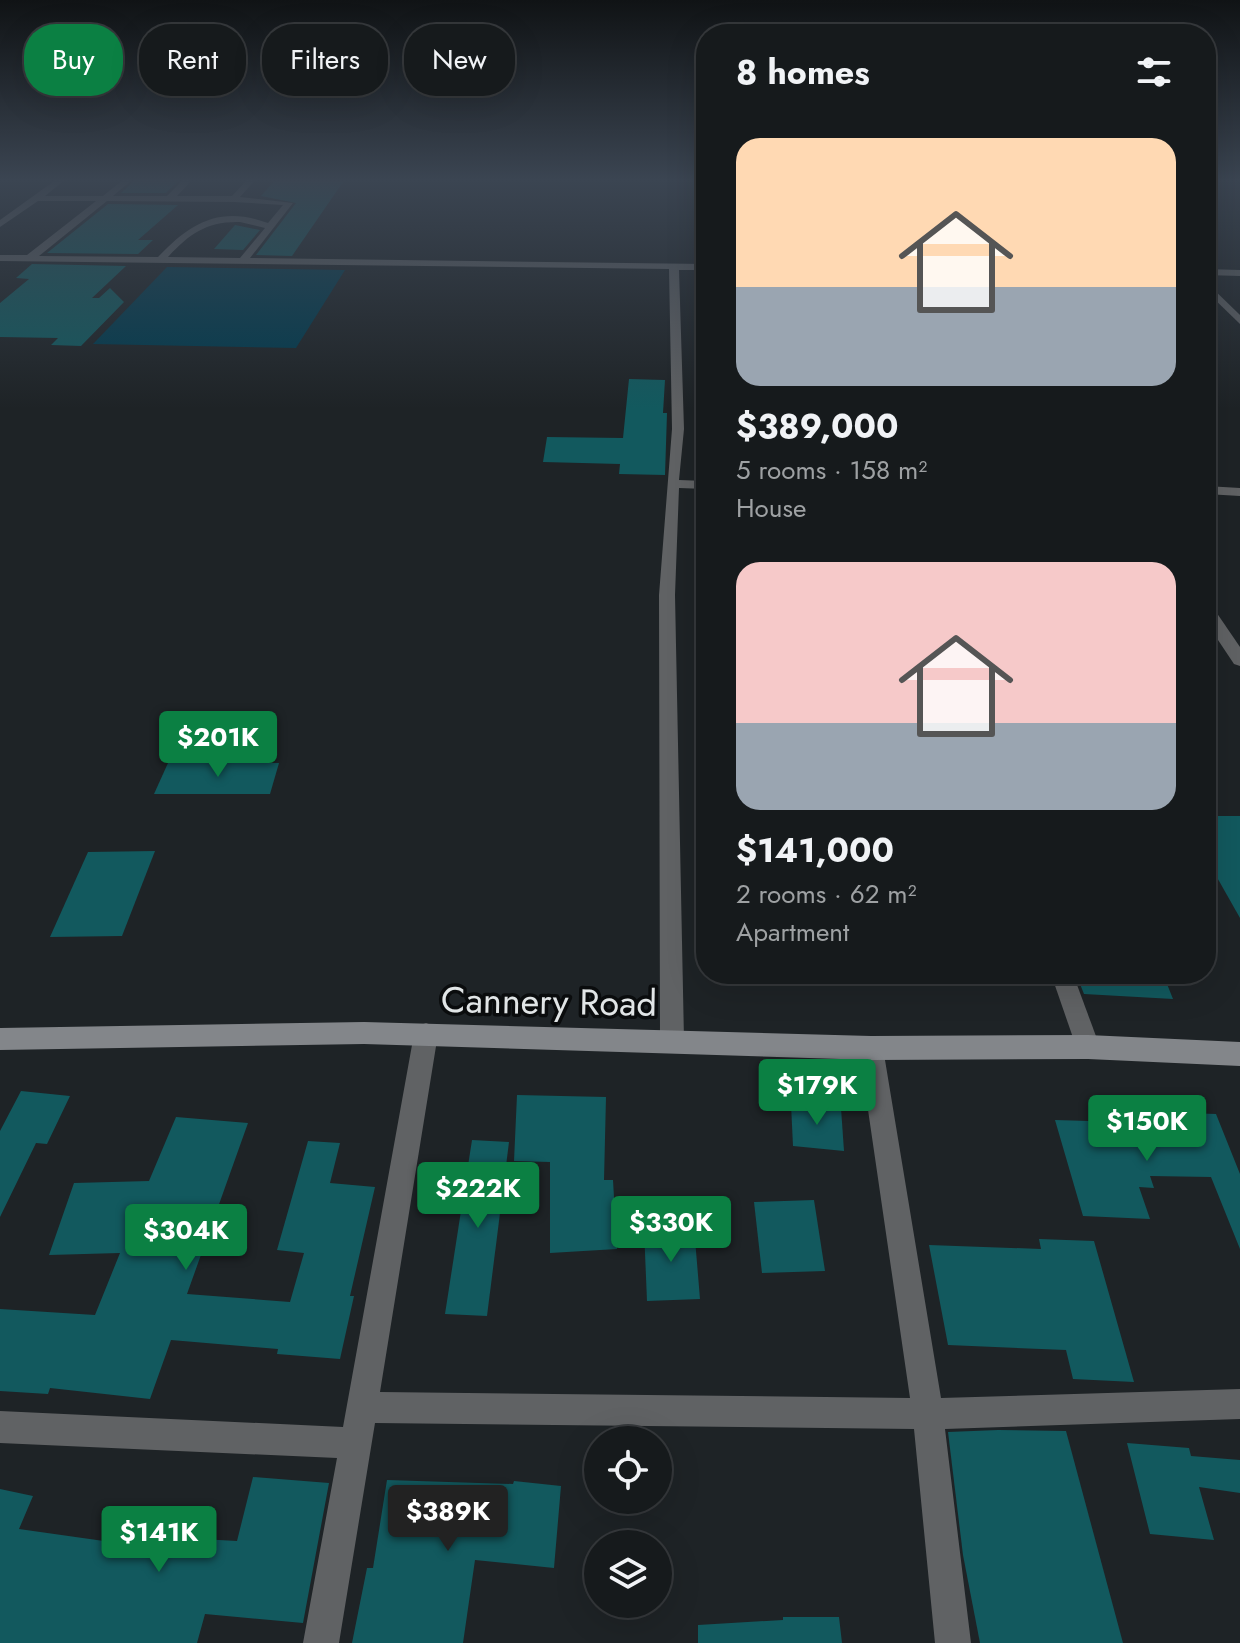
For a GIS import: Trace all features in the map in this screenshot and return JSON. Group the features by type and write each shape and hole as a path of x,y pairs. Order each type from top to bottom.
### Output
{"main road":[{"name":"Cannery Road","path":"0,1039 426,1034 871,1048 1088,1047 1240,1054"}],"street":[{"path":"161,259 164,256"},
{"path":"244,260 247,256"},
{"path":"0,258 696,267"},
{"path":"672,1040 667,595 678,429 674,266"},
{"path":"1216,272 1240,273"},
{"path":"1216,296 1240,321"},
{"path":"672,484 696,485"},
{"path":"1216,491 1240,492"},
{"path":"1216,625 1240,660"},
{"path":"1066,984 1088,1047"},
{"path":"321,1643 426,1034"},
{"path":"871,1048 928,1414 953,1643"},
{"path":"362,1407 928,1414 1240,1404"},
{"path":"0,1427 355,1443"}],"shaded area":[{"path":"167,267 345,270 296,348 93,344"}],"building":[{"path":"32,264 126,266 92,298 99,298 110,288 124,302 81,346 51,345 58,338 0,337 0,303 29,279 16,278"},
{"path":"629,379 665,380 665,475 619,474 620,464 543,462 547,437 623,438"},
{"path":"168,763 279,763 270,794 154,794"},
{"path":"1216,816 1240,816 1240,918 1216,876"},
{"path":"155,851 122,936 50,937 88,852"},
{"path":"1080,984 1167,984 1173,999 1084,994"},
{"path":"21,1091 70,1096 47,1144 36,1143 0,1217 0,1131"},
{"path":"517,1095 606,1097 604,1180 613,1180 617,1249 550,1253 550,1162 514,1161"},
{"path":"791,1104 841,1108 844,1151 793,1146"},
{"path":"1186,1113 1216,1114 1240,1174 1240,1249 1211,1177 1150,1176 1154,1188 1139,1187 1150,1219 1083,1216 1055,1120 1190,1124"},
{"path":"176,1117 248,1123 187,1294 290,1302 304,1253 277,1250 308,1141 340,1143 330,1183 375,1187 350,1296 354,1296 340,1359 277,1354 278,1349 171,1340 150,1399 50,1388 48,1394 0,1391 0,1309 95,1315 120,1253 49,1255 74,1183 149,1181"},
{"path":"472,1140 509,1142 487,1316 445,1314"},
{"path":"814,1200 825,1271 762,1273 754,1202"},
{"path":"694,1227 700,1299 647,1301 644,1229"},
{"path":"1039,1239 1094,1241 1134,1382 1073,1379 1066,1350 948,1345 929,1245 1041,1249"},
{"path":"1066,1431 1123,1643 980,1643 963,1555 948,1432"},
{"path":"1127,1443 1189,1448 1191,1456 1240,1460 1240,1493 1199,1487 1214,1540 1150,1534"},
{"path":"253,1477 329,1483 303,1623 205,1614 197,1643 0,1643 0,1489 33,1496 19,1529 125,1544 128,1535 237,1541"},
{"path":"387,1480 513,1484 514,1481 561,1486 554,1568 475,1560 463,1643 352,1643 367,1568 373,1568"},
{"path":"783,1617 839,1617 842,1643 698,1643 698,1625 783,1620"}]}
